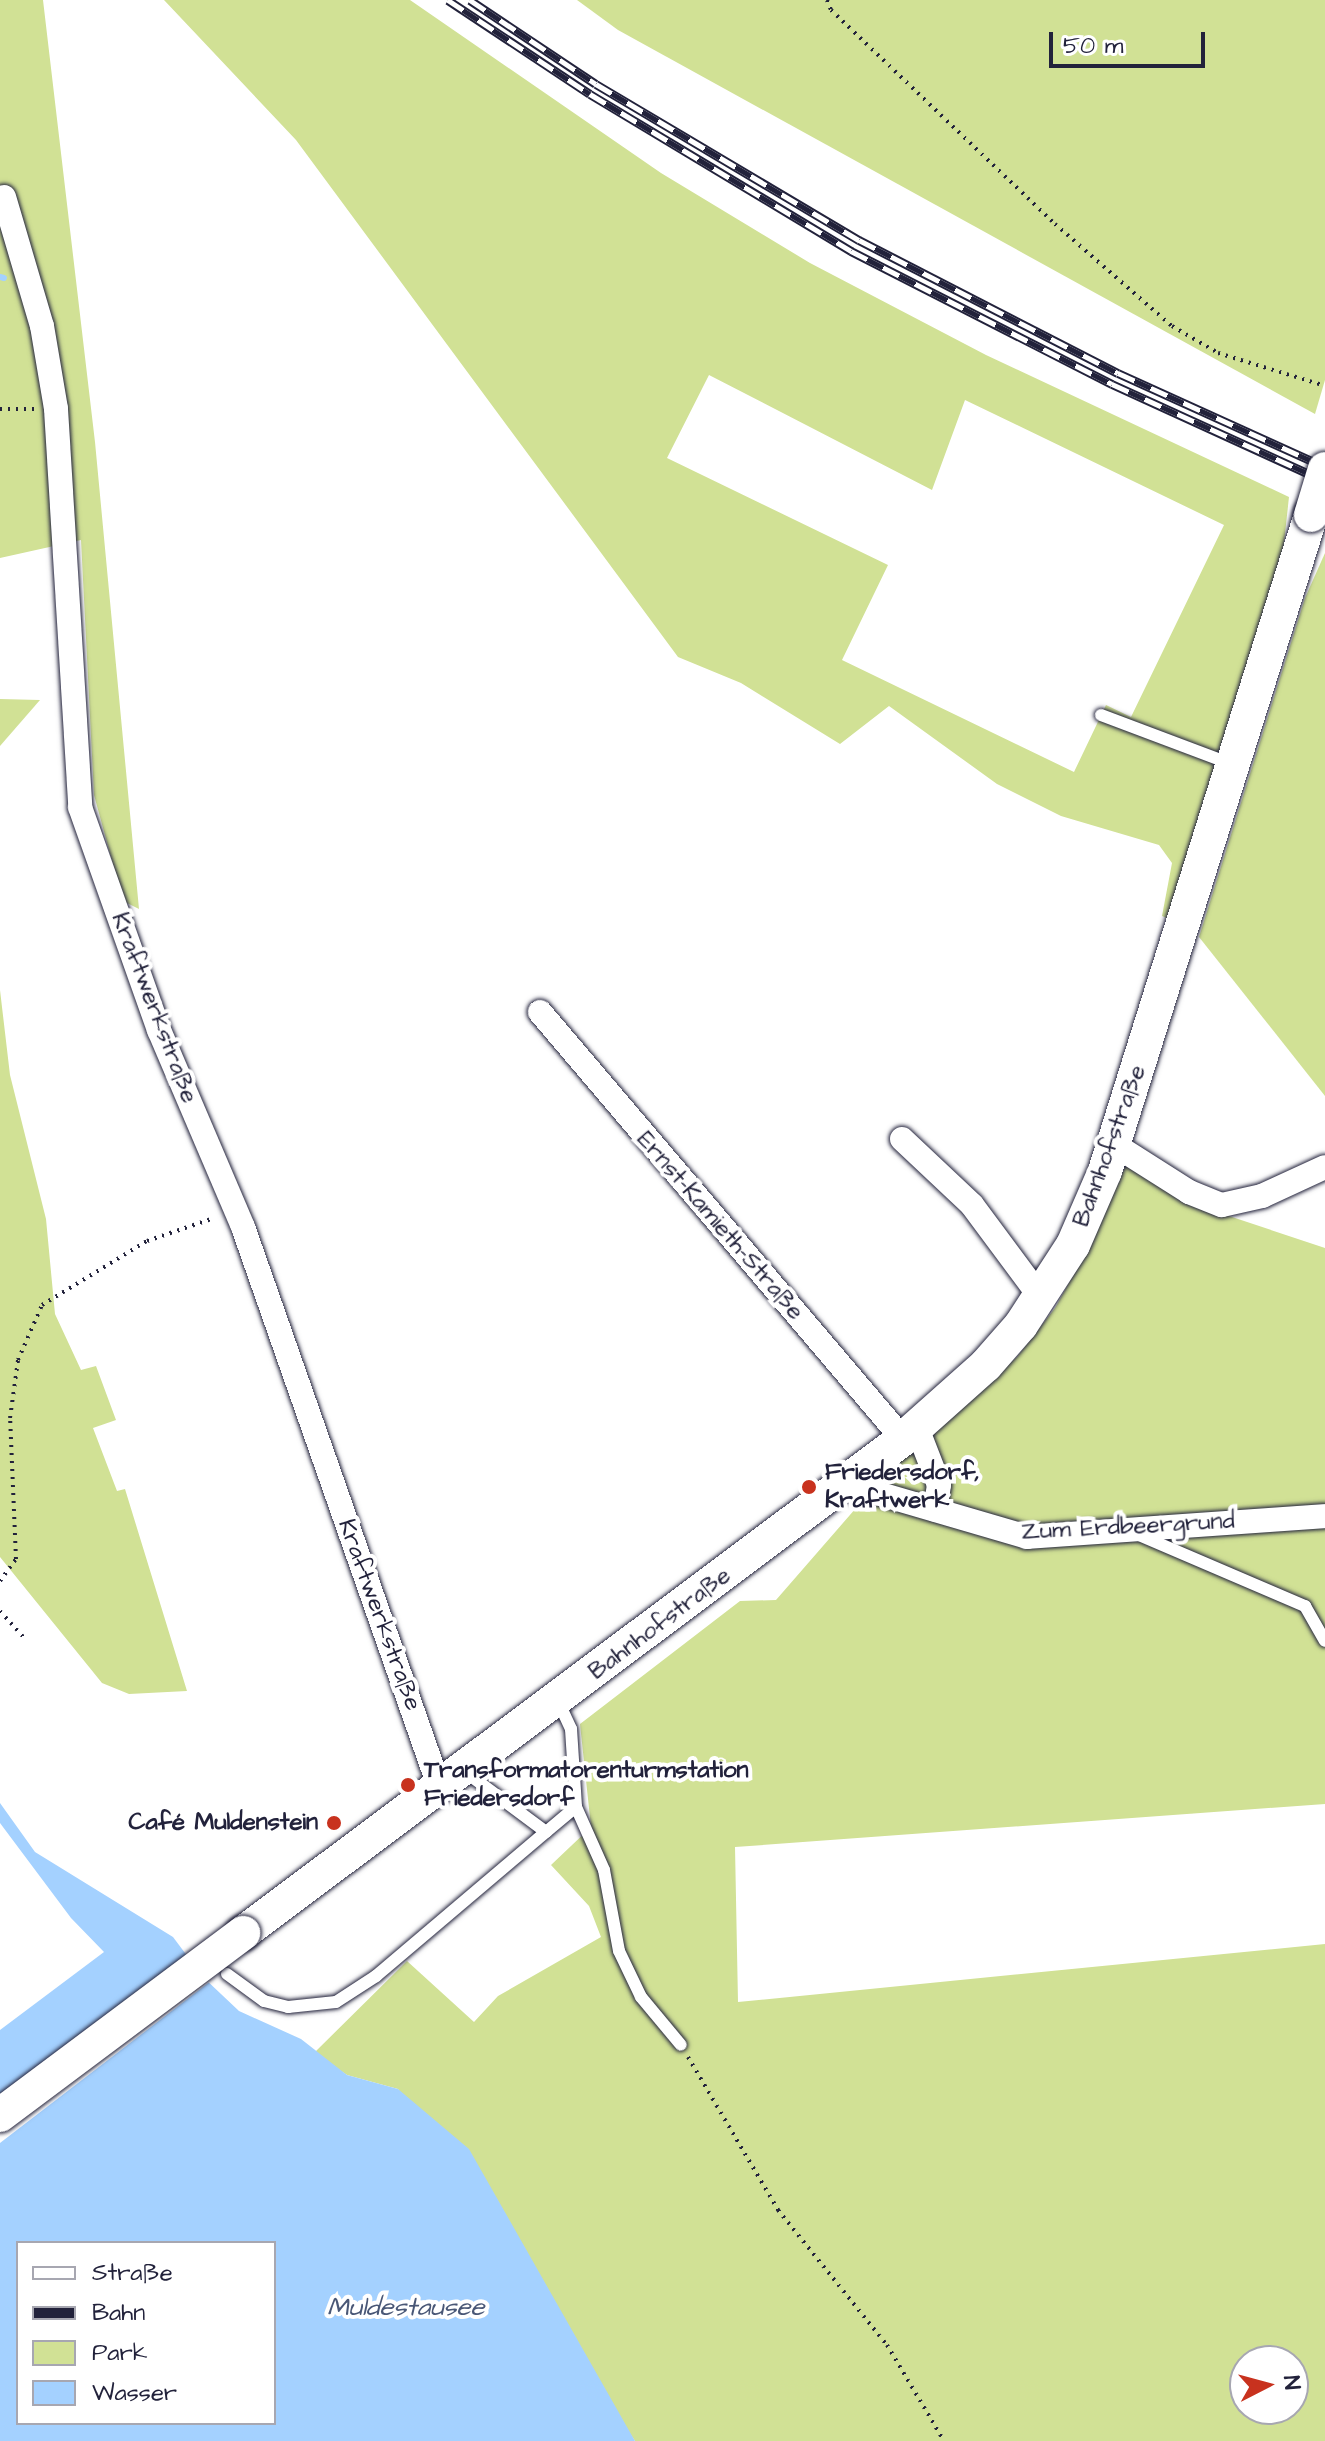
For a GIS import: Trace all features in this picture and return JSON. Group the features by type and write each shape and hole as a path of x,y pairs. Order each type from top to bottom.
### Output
{"main road":[{"name":"Bahnhofstraße","path":"0,2115 846,1484 910,1433 986,1365 1041,1298 1084,1221 1115,1145 1325,469"}],"street":[{"name":"Kraftwerkstraße","path":"4,197 42,326 56,409 80,807 159,1030 236,1210 452,1780"},
{"name":"Ernst-Kamieth-Straße","path":"540,1012 910,1433"},
{"path":"902,1139 956,1187 1041,1298"},
{"path":"1115,1145 1205,1201 1222,1205 1262,1196 1325,1167"},
{"path":"910,1433 939,1485 935,1510"},
{"name":"Zum Erdbeergrund","path":"846,1484 1027,1537 1121,1527 1325,1516"}],"lane":[{"path":"1101,715 1233,764"},
{"path":"1121,1527 1305,1606 1325,1641"},
{"path":"558,1701 571,1729 576,1807 604,1870 619,1951 641,1997 681,2045"},
{"path":"452,1780 546,1832"},
{"path":"227,1974 264,2001 288,2007 336,2002 376,1976 576,1807"}],"path":[{"path":"827,0 831,10 1055,224 1172,326 1218,353 1325,386"},
{"path":"0,409 56,409"},
{"path":"0,1581 16,1559 10,1418 18,1360 42,1305 147,1241 236,1210"},
{"path":"0,1611 24,1638"},
{"path":"681,2045 778,2210 887,2345 944,2441"}],"green space":[{"path":"0,0 43,0 95,442 139,909 123,901 94,795 81,540 0,558"},
{"path":"164,0 410,0 661,173 810,263 986,355 1289,497 1281,570 1172,920 1162,916 1172,863 1159,845 1061,816 997,784 889,706 840,744 741,683 678,657 296,140","holes":["709,375 932,490 965,400 1224,525 1131,717 1106,705 1074,772 842,660 888,565 667,458"]},
{"path":"577,0 1325,0 1325,380 1315,414 618,30"},
{"path":"1325,553 1325,1096 1199,937 1305,598"},
{"path":"0,699 40,700 0,746"},
{"path":"0,990 10,1075 46,1219 55,1314 81,1370 96,1366 116,1420 93,1428 117,1491 125,1489 187,1691 129,1694 102,1683 0,1557"},
{"path":"1126,1165 1220,1213 1325,1248 1325,1804 735,1847 738,2002 1325,1944 1325,2441 635,2441 398,2089 347,2075 314,2053 407,1961 474,2022 498,1996 601,1937 589,1906 551,1865 591,1827 580,1724 740,1601 776,1600 883,1477 1017,1357 1055,1308 1094,1238"}],"water":[{"name":"Muldestausee","path":"0,1803 35,1852 173,1937 203,1977 239,2011 301,2039 347,2075 398,2089 469,2149 635,2441 0,2441 0,2030 104,1952 71,1918 0,1823"}],"pier":[{"path":"206,1974 212,1980 0,2143 0,2128"}],"waterway":[{"path":"0,277 4,278"}],"railway":[{"path":"448,0 590,94 851,251 1112,384 1325,481"},
{"path":"470,0 596,84 859,240 1118,373 1325,467"}],"place":[{"name":"Friedersdorf, Kraftwerk","path":"809,1487"},
{"name":"Transformatorenturmstation Friedersdorf","path":"408,1785"},
{"name":"Café Muldenstein","path":"334,1823"}]}
